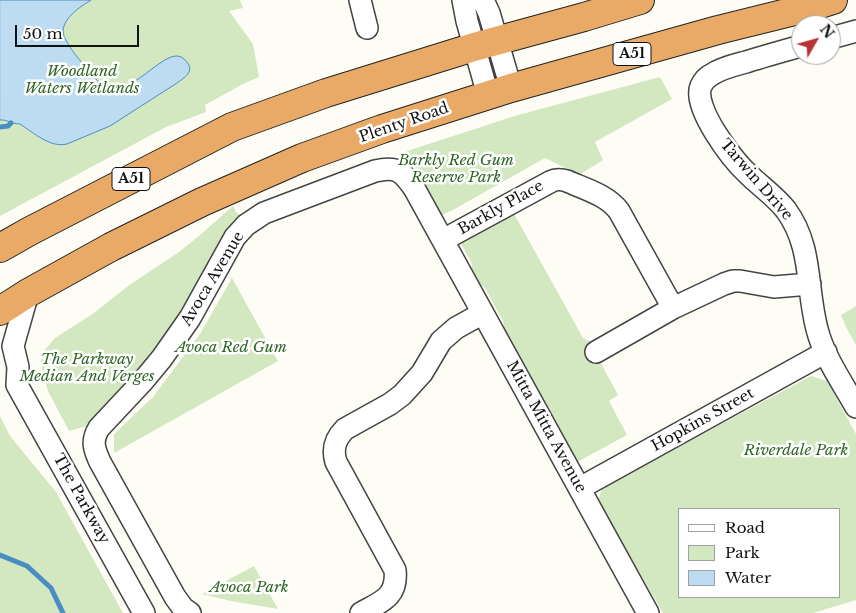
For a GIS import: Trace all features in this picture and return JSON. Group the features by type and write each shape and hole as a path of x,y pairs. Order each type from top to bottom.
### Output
{"highway":[{"name":"A51","path":"0,248 232,127 326,93 485,44 640,0"},
{"name":"Plenty Road","path":"0,311 28,293 111,247 202,202 302,158 382,129 500,91 833,0"}],"street":[{"path":"360,0 367,28"},
{"path":"463,0 466,21 485,44 500,91"},
{"path":"484,0 489,13 485,44"},
{"path":"841,35 856,30"},
{"name":"Tarwin Drive","path":"791,49 717,71 704,81 700,92 700,101 706,115 732,157 785,209 792,220 807,263 814,318 818,332 826,352 856,407"},
{"name":"Avoca Avenue","path":"190,613 183,608 175,597 95,452 94,436 99,428 143,381 167,351 190,318 239,231 264,213 376,171 391,169 403,173 414,188 443,240"},
{"name":"Barkly Place","path":"443,240 556,179 567,180 606,199 619,211 673,308"},
{"name":"Mitta Mitta Avenue","path":"443,240 648,613"},
{"path":"596,352 673,308 733,281 774,287 810,284"},
{"name":"The Parkway","path":"28,293 13,346 18,367 9,381 144,613"},
{"path":"361,613 384,600 390,594 396,580 394,570 336,462 334,456 336,442 345,429 390,404 402,395 422,373 444,337 483,313"},
{"name":"Hopkins Street","path":"580,488 826,352"}],"green space":[{"name":"Woodland Waters Wetlands","path":"0,0 240,0 243,8 229,11 253,44 259,77 205,105 206,112 166,127 0,216"},
{"name":"Barkly Red Gum Reserve Park","path":"660,77 672,99 595,142 603,160 579,175 545,158 442,215 407,151 518,115"},
{"name":"The Parkway Median And Verges","path":"233,206 236,212 243,217 164,344 90,425 69,431 48,391 41,361 44,351 55,338 94,313 128,286 179,252"},
{"path":"513,212 583,338 589,341 618,395 609,401 627,435 577,462 505,334 503,321 485,288 477,282 471,270 471,262 460,242"},
{"name":"Avoca Red Gum","path":"232,278 278,361 114,453 114,434 153,397 200,334"},
{"path":"856,306 856,345 841,315"},
{"name":"Riverdale Park","path":"811,376 827,381 856,434 856,600 813,613 663,613 598,501 602,488"},
{"path":"0,416 10,436 56,492 123,613 0,613"},
{"name":"Avoca Park","path":"254,566 278,609 202,594"}],"water":[{"path":"0,0 91,0 66,21 63,31 64,37 79,59 101,85 107,89 118,89 129,85 160,63 177,56 188,63 190,70 177,83 110,126 67,144 61,145 48,142 20,124 0,120"}],"waterway":[{"path":"0,127 8,126 11,123"},
{"path":"0,555 27,566 51,588 63,613"}]}
